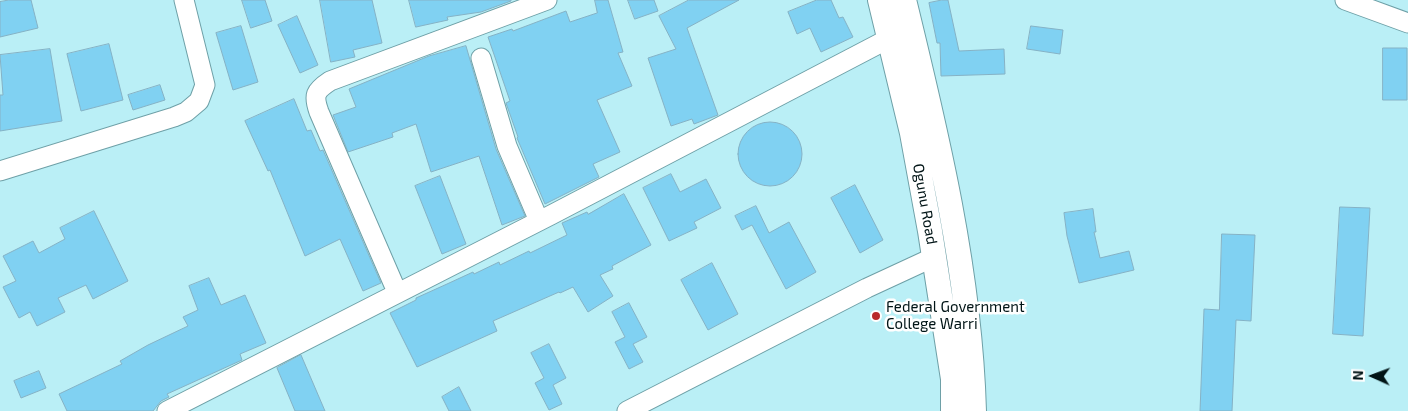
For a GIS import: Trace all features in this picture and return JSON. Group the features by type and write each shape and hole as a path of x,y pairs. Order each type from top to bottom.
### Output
{"main road":[{"name":"Ogunu Road","path":"880,0 912,133 952,371 953,411"},
{"name":"Ogunu Road","path":"904,0 935,128 954,227 967,309 974,411"}],"street":[{"path":"0,171 174,117 186,112 199,101 205,85 184,0"},
{"path":"397,292 319,112 315,100 318,89 330,81 547,0"},
{"path":"1345,0 1408,23"},
{"path":"166,411 539,221 888,39"},
{"path":"481,58 507,146 539,221"},
{"path":"627,411 868,288 934,257"}],"building":[{"path":"31,0 38,28 0,37 0,2"},
{"path":"242,0 265,0 272,21 251,28"},
{"path":"320,0 372,0 382,43 353,50 355,57 331,62"},
{"path":"409,0 511,1 481,12 447,17 448,20 416,27"},
{"path":"595,0 608,0 623,52 618,53 632,86 597,100 620,152 593,164 599,177 545,204 517,138 506,103 510,101 488,37 512,29 513,31 566,11 570,22 597,13"},
{"path":"628,0 654,0 658,11 635,19"},
{"path":"689,0 739,0 687,28 718,115 694,124 692,119 671,126 648,58 676,49 659,16"},
{"path":"817,0 831,0 839,18 843,17 853,37 821,52 810,28 797,34 788,12"},
{"path":"948,0 959,51 1004,49 1005,74 941,76 940,43 937,43 929,3"},
{"path":"297,16 318,65 300,73 278,25"},
{"path":"241,26 258,82 233,90 216,33"},
{"path":"1031,26 1063,30 1060,54 1027,49"},
{"path":"109,44 123,100 81,111 67,54"},
{"path":"466,46 496,149 525,216 502,225 479,156 431,172 416,124 392,133 393,137 348,152 333,115 356,107 349,89 429,56"},
{"path":"1383,48 1407,48 1407,100 1383,100"},
{"path":"50,49 62,121 0,131 0,95 3,95 0,55"},
{"path":"160,85 165,100 133,110 128,95"},
{"path":"294,99 307,131 311,130 320,151 323,150 381,283 363,291 340,239 305,256 270,170 268,171 245,121"},
{"path":"764,122 776,122 793,131 800,142 802,154 800,166 793,177 776,186 764,186 752,181 743,172 738,160 738,148 743,136 752,127"},
{"path":"671,174 680,192 706,179 721,208 694,222 697,228 669,241 643,188"},
{"path":"440,176 466,244 442,254 415,186"},
{"path":"855,185 883,240 860,253 831,198"},
{"path":"624,194 651,245 612,266 613,269 600,275 613,296 588,312 573,287 559,292 493,321 497,331 417,367 390,313 416,300 416,298 473,272 474,274 499,262 500,265 567,235 562,223 587,212 588,214"},
{"path":"756,206 769,233 789,222 816,272 786,289 752,225 742,230 735,216"},
{"path":"1340,207 1370,208 1363,336 1333,334"},
{"path":"1093,209 1096,232 1094,232 1100,258 1129,251 1134,270 1079,283 1067,236 1064,213"},
{"path":"94,211 128,281 93,299 86,285 58,298 65,312 37,326 30,312 19,318 3,287 16,281 3,256 33,241 39,253 65,239 60,228"},
{"path":"1222,234 1255,235 1251,321 1236,320 1232,411 1200,411 1204,309 1219,310"},
{"path":"712,263 738,314 708,330 681,280"},
{"path":"209,278 221,305 245,295 266,343 240,354 242,360 167,394 169,397 161,401 153,411 67,411 59,394 122,364 120,361 188,326 183,317 198,310 189,286"},
{"path":"629,303 647,337 633,344 643,362 629,369 615,342 625,337 612,312"},
{"path":"549,344 566,378 553,385 562,404 549,410 535,383 544,378 531,353"},
{"path":"301,355 325,411 295,411 277,368"},
{"path":"39,371 46,388 21,398 14,381"},
{"path":"459,387 471,411 449,411 442,397"}],"place":[{"name":"Federal Government College Warri","path":"876,316"}]}
